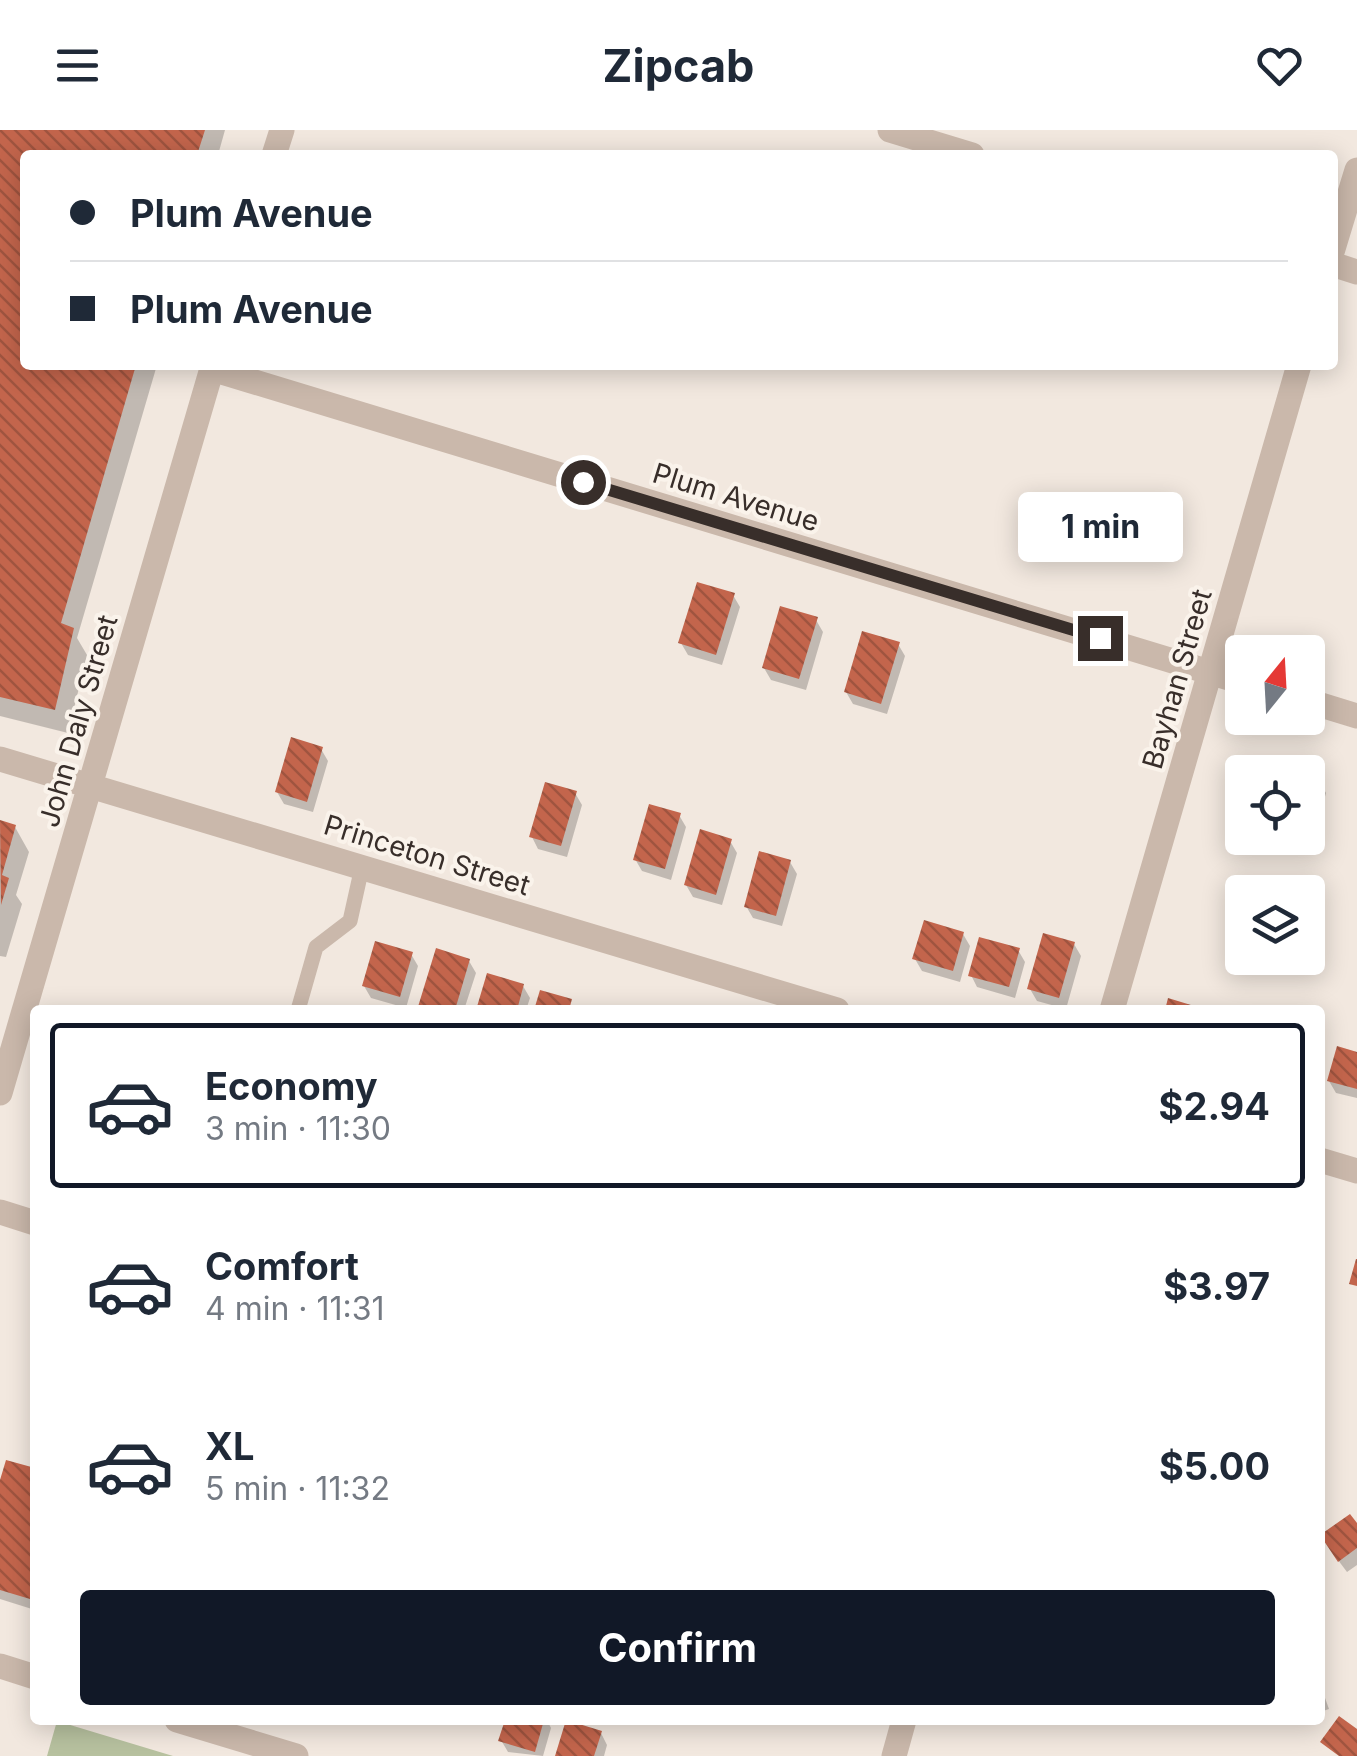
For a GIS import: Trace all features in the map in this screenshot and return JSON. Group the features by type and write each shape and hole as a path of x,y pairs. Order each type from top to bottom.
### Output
{"street":[{"path":"890,130 956,150"},
{"path":"1338,232 1357,170"},
{"name":"John Daly Street","path":"0,1094 212,370"},
{"name":"Plum Avenue","path":"223,370 1225,677"},
{"name":"Bayhan Street","path":"1113,1005 1299,370"},
{"path":"1325,706 1357,716"},
{"name":"Princeton Street","path":"0,758 820,1005"},
{"path":"1325,1161 1357,1171"},
{"path":"0,1212 30,1221"},
{"path":"0,1666 30,1675"},
{"path":"194,1725 296,1756"},
{"path":"894,1756 903,1725"}],"lane":[{"path":"299,1005 316,947 350,920 362,867"}],"green space":[{"path":"56,1725 70,1725 173,1756 47,1756"}],"building":[{"path":"0,130 205,130 199,150 20,150 20,370 135,370 61,623 74,628 55,710 0,697"},
{"path":"697,582 735,593 716,655 678,643"},
{"path":"780,606 818,617 799,679 762,668"},
{"path":"862,631 900,642 881,704 844,692"},
{"path":"291,737 323,747 307,802 275,792"},
{"path":"545,782 577,791 561,846 529,837"},
{"path":"649,804 681,813 665,869 633,860"},
{"path":"0,820 16,825 2,875 9,878 1,905"},
{"path":"700,829 732,839 716,895 684,885"},
{"path":"759,851 791,860 776,916 744,907"},
{"path":"924,920 964,932 953,971 912,959"},
{"path":"1043,933 1075,942 1059,998 1027,989"},
{"path":"979,937 1020,948 1009,987 968,976"},
{"path":"375,941 413,952 400,997 362,986"},
{"path":"436,948 470,959 456,1005 419,1005"},
{"path":"487,973 524,984 518,1005 477,1005"},
{"path":"540,990 572,999 570,1005 536,1005"},
{"path":"1168,998 1191,1005 1166,1005"},
{"path":"1337,1046 1357,1052 1357,1089 1327,1081"},
{"path":"1357,1259 1357,1286 1349,1284"},
{"path":"6,1460 30,1467 30,1599 0,1590 0,1480"},
{"path":"1350,1514 1357,1523 1357,1548 1338,1562 1325,1542 1325,1532"},
{"path":"1339,1716 1357,1729 1357,1756 1339,1756 1320,1742"},
{"path":"503,1725 543,1725 535,1752 498,1741"},
{"path":"564,1725 602,1731 594,1756 555,1756"}],"route":[{"path":"583,482 1100,638"}]}
